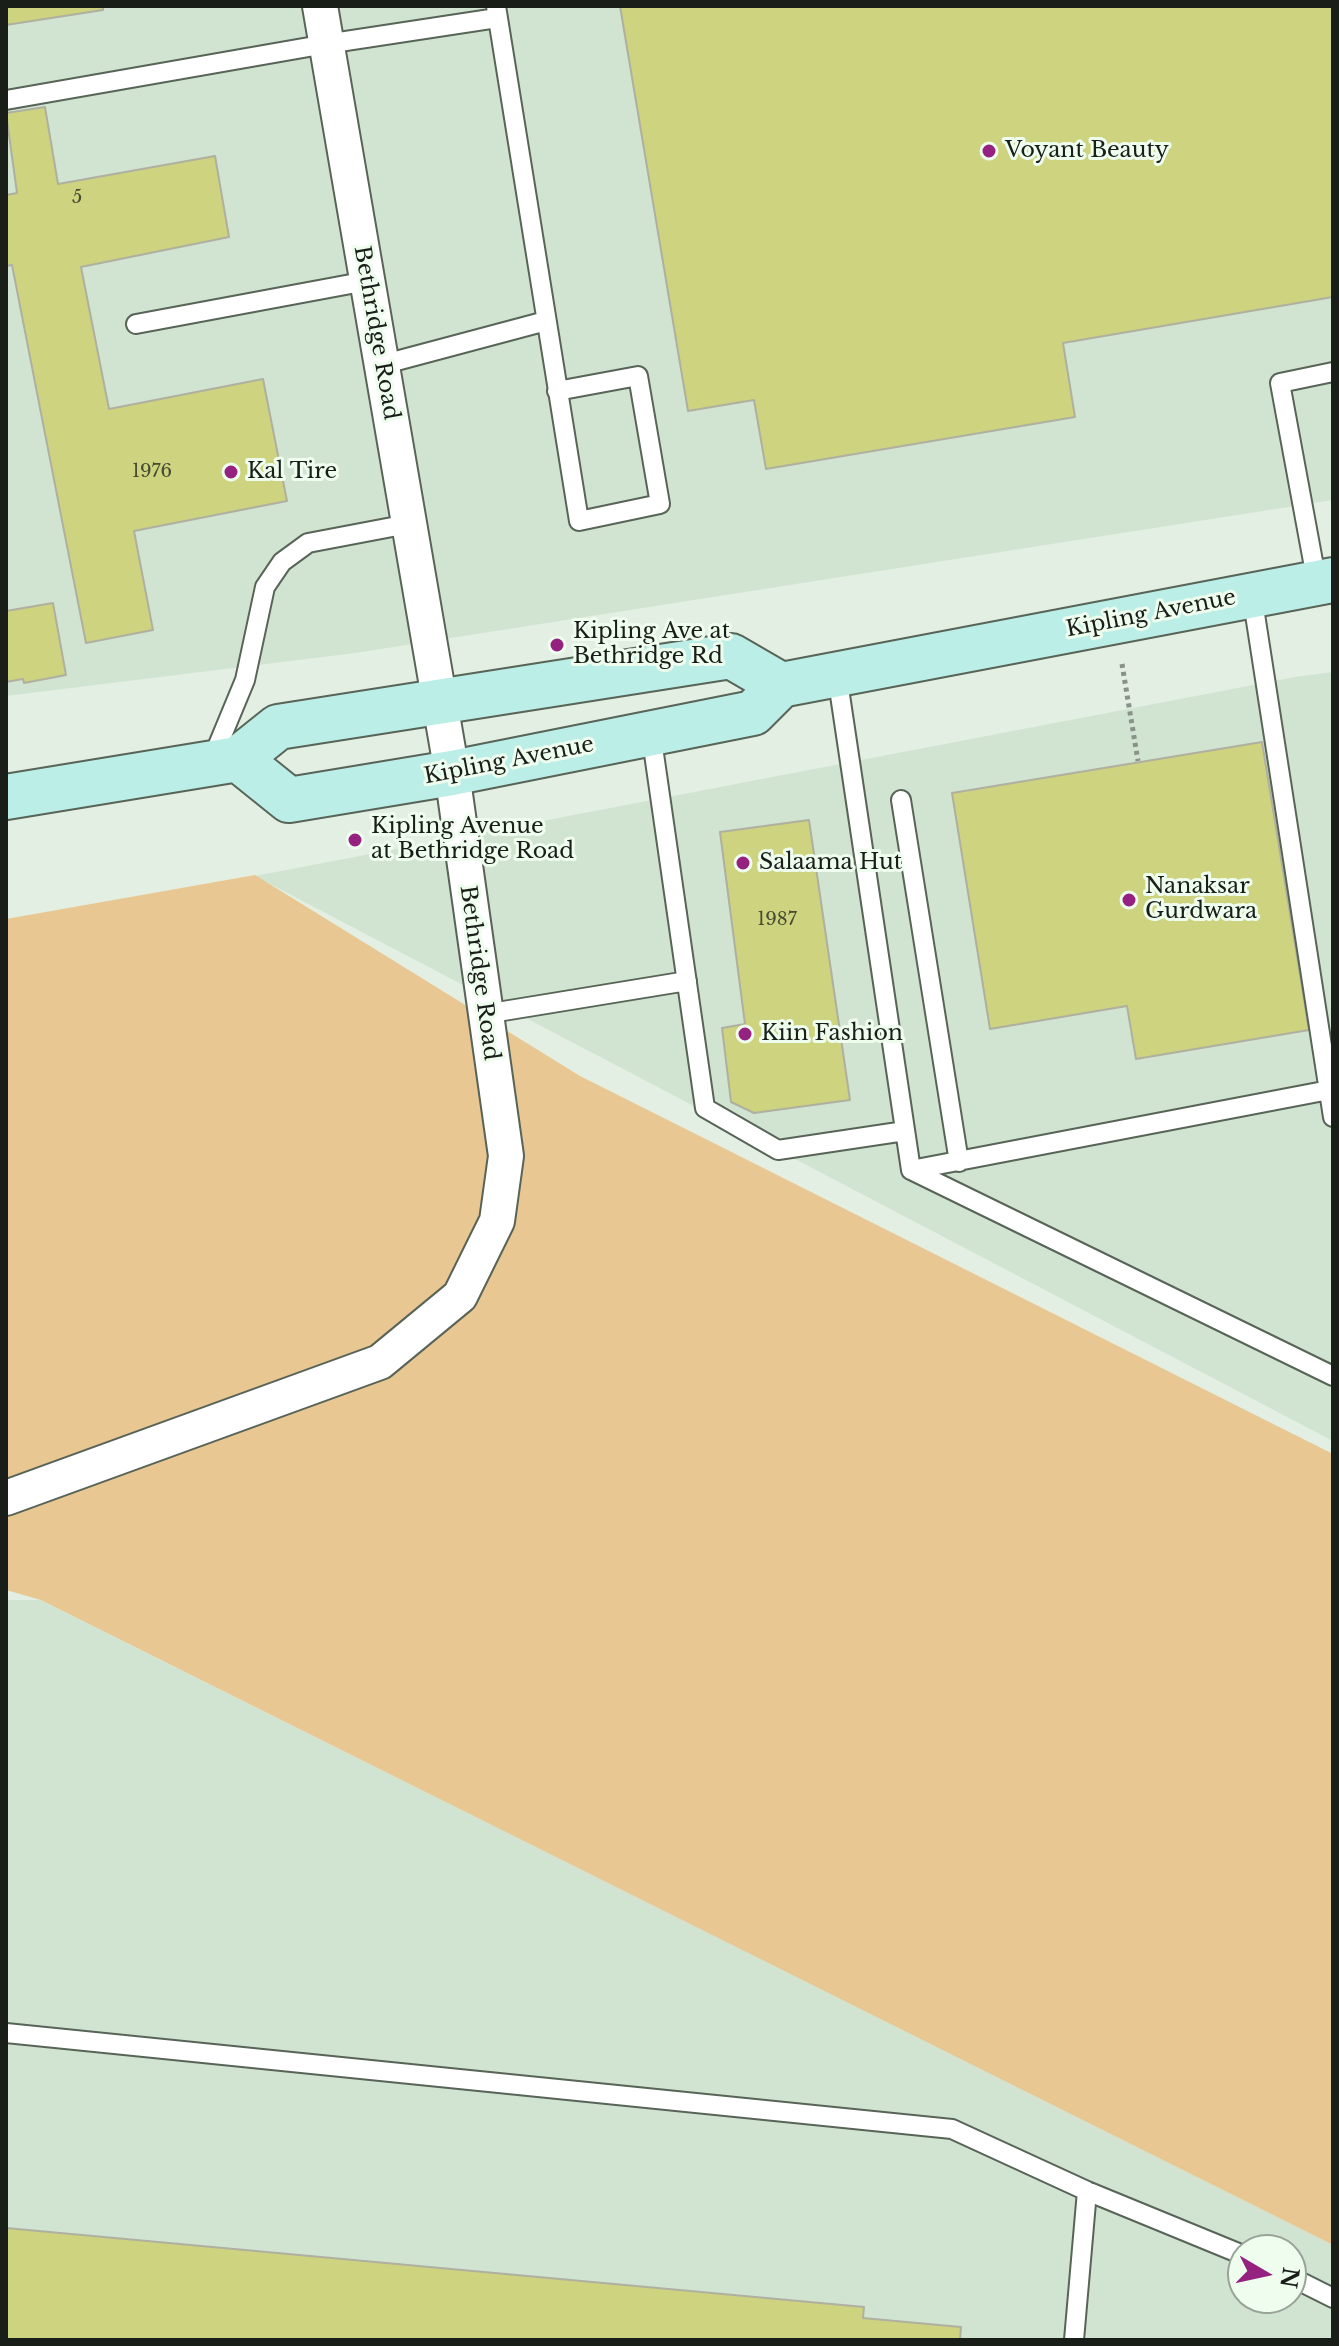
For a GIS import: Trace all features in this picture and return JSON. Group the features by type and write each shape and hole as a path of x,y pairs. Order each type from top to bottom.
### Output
{"main road":[{"name":"Kipling Avenue","path":"224,761 289,800 452,773 753,713 781,685 1325,581"},
{"path":"6,797 224,761 278,727 731,656 781,685"}],"street":[{"name":"Bethridge Road","path":"6,1498 380,1362 460,1296 497,1221 506,1156 452,773 320,6"}],"lane":[{"path":"6,100 496,12 557,391 579,521 660,504 638,376 557,391"},
{"path":"136,324 367,281"},
{"path":"381,365 546,321"},
{"path":"1325,581 1280,383 1333,372"},
{"path":"224,761 265,587 282,562 308,543 408,524"},
{"path":"1252,595 1333,1117"},
{"path":"837,675 911,1170"},
{"path":"651,733 705,1108 778,1150 905,1131"},
{"path":"901,800 959,1162"},
{"path":"485,1014 687,981"},
{"path":"911,1170 1329,1090"},
{"path":"911,1170 1333,1376"},
{"path":"6,2033 952,2129 1087,2191 1227,2248"},
{"path":"1074,2340 1087,2191"},
{"path":"1307,2285 1333,2298"}],"path":[{"path":"1115,621 1138,761"}],"shaded area":[{"path":"6,6 1333,6 1333,500 355,653 6,696"},
{"path":"1333,672 1333,1441 255,876 1295,677"},
{"path":"255,875 580,1076 1333,1454 1333,2245 41,1600 6,1590 6,919"},
{"path":"6,1600 41,1600 1333,2245 1333,2340 6,2340"}],"building":[{"path":"6,6 103,6 103,10 6,25"},
{"name":"Voyant Beauty","path":"620,6 1333,6 1333,297 1063,343 1075,417 766,469 754,400 688,411"},
{"path":"45,107 58,184 215,156 229,237 81,267 109,409 263,379 287,501 134,531 153,630 86,643 12,265 6,266 6,195 17,193 6,113"},
{"path":"53,603 66,675 24,683 23,679 6,682 6,611"},
{"name":"Nanaksar Gurdwara","path":"1262,742 1309,1030 1136,1059 1127,1006 990,1029 952,793"},
{"path":"809,820 850,1100 754,1113 731,1102 722,1028 745,1024 720,832"},
{"path":"6,2228 864,2307 863,2318 961,2327 960,2340 6,2340"}],"place":[{"name":"Voyant Beauty","path":"989,151"},
{"name":"Kal Tire","path":"231,472"},
{"name":"Kipling Ave at Bethridge Rd","path":"557,645"},
{"name":"Kipling Avenue at Bethridge Road","path":"355,840"},
{"name":"Salaama Hut","path":"743,863"},
{"name":"Nanaksar Gurdwara","path":"1129,900"},
{"name":"Kiin Fashion","path":"745,1034"}]}
